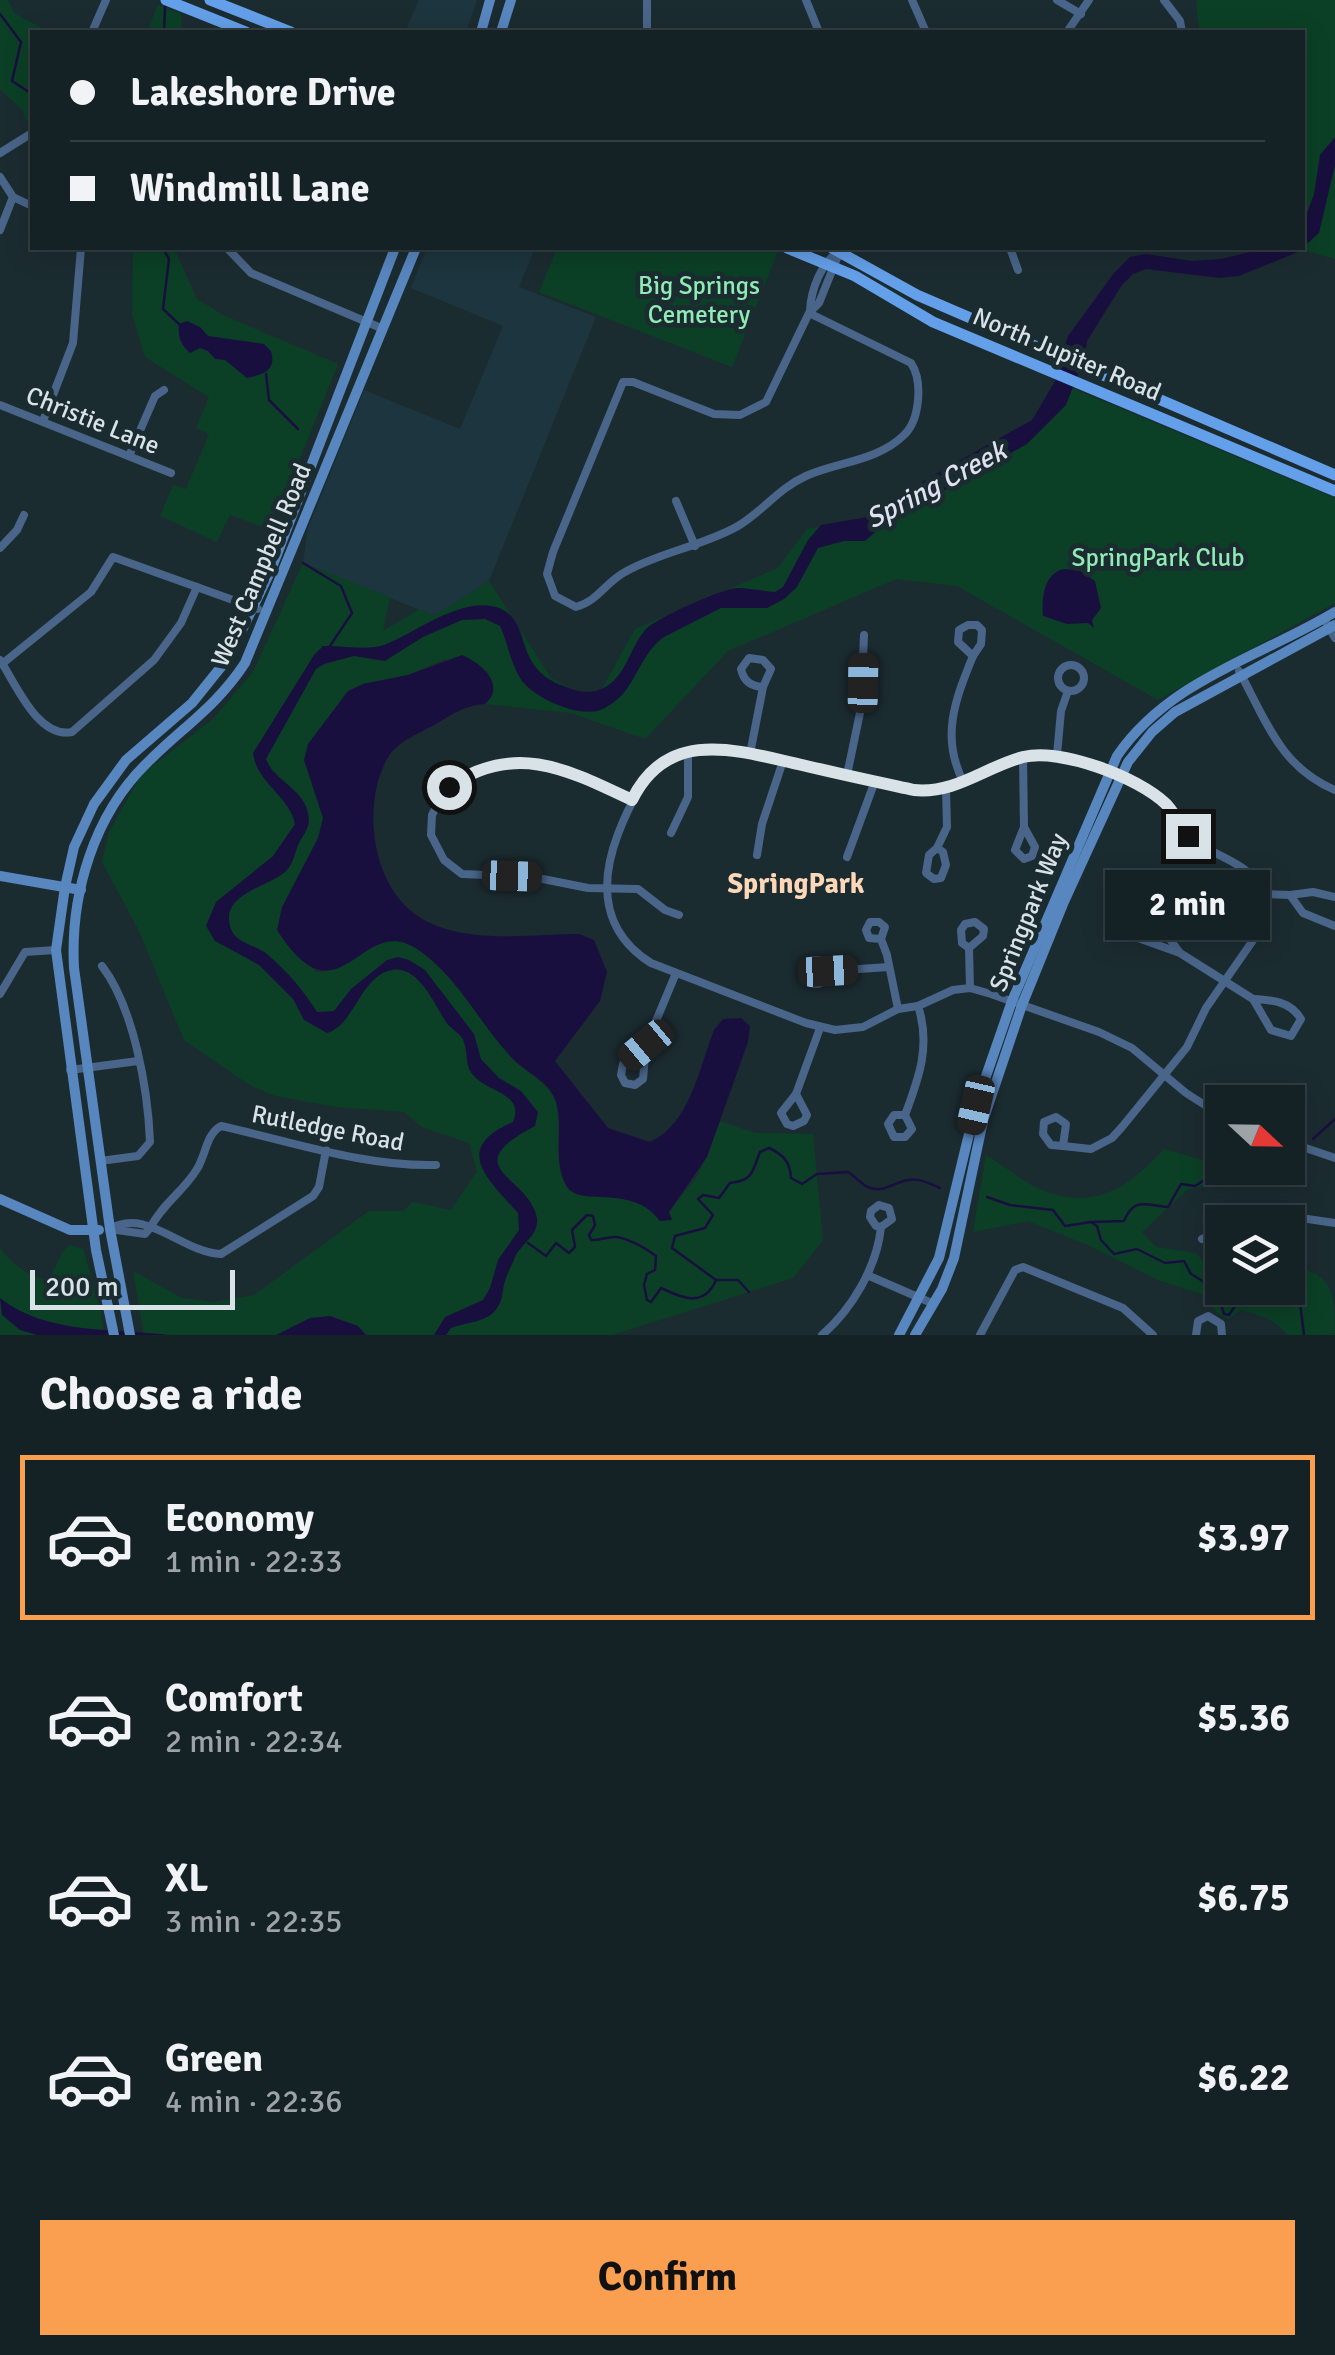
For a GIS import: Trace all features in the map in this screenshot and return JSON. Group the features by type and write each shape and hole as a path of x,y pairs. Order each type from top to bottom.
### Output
{"main road":[{"path":"210,0 264,28"},
{"path":"482,30 490,0"},
{"path":"501,30 511,0"},
{"path":"171,1 241,30"},
{"name":"West Campbell Road","path":"114,1335 90,1210 56,950 74,847 86,821 126,760 211,683 229,658 254,608 394,250"},
{"name":"West Campbell Road","path":"130,1335 100,1162 73,949 88,857 116,801 139,771 229,688 245,663 415,250"},
{"name":"North Jupiter Road","path":"792,250 830,264 934,322 1335,491"},
{"name":"North Jupiter Road","path":"840,250 917,295 1335,475"},
{"path":"332,415 344,420"},
{"path":"1240,451 1246,438"},
{"name":"Springpark Way","path":"899,1335 948,1230 976,1105 1114,775 1164,720 1238,668 1331,628 1335,612"},
{"path":"86,821 100,830"},
{"path":"0,876 81,890"},
{"name":"Springpark Way","path":"915,1335 954,1258 983,1121 1017,1003"},
{"path":"0,1199 69,1229 96,1247"},
{"path":"69,1229 82,1223 90,1210"},
{"path":"69,1229 110,1229"}],"street":[{"path":"93,30 106,0"},
{"path":"647,0 647,30"},
{"path":"806,0 819,30"},
{"path":"912,0 925,30"},
{"path":"1057,0 1081,14"},
{"path":"1069,30 1089,0"},
{"path":"1164,0 1180,21 1182,30"},
{"path":"0,152 30,134"},
{"path":"0,177 13,197 30,205"},
{"path":"0,230 13,197"},
{"path":"43,421 73,342 81,250"},
{"path":"229,250 252,272 381,328"},
{"path":"810,314 911,363 917,377 916,410 910,429 874,453 791,483 739,525 619,575 590,603 576,608 555,596 547,574 624,382 633,382 714,414 750,412 766,402 776,386 810,314 810,300 837,250"},
{"path":"1011,250 1018,270"},
{"path":"130,456 155,396 164,390"},
{"name":"Christie Lane","path":"0,405 171,473"},
{"path":"676,501 694,546"},
{"path":"0,548 17,530 24,515"},
{"path":"196,587 172,637 154,660 72,732 54,732 42,723 1,662 92,592 113,557 268,612"},
{"path":"576,608 576,620"},
{"path":"847,775 860,720 864,636"},
{"path":"964,783 952,748 951,716 972,656"},
{"path":"1238,668 1290,762 1335,790"},
{"path":"750,754 763,687"},
{"path":"1057,755 1061,710 1068,691"},
{"path":"1063,1146 1091,1149 1112,1138 1165,1073 1196,1035 1206,1008 1256,936 1264,907 1263,894 1248,872 1188,836 1167,805 1114,775 1057,755 1022,758 946,789 914,790 714,748 688,752 653,771 632,800 611,853 606,889 612,922 641,956 676,974 820,1028 864,1027 898,1009 918,1006 942,993 970,988 1099,1032 1132,1048 1165,1073 1186,1094 1205,1106"},
{"path":"672,833 688,797 688,752"},
{"path":"1022,758 1024,828"},
{"path":"758,855 762,824 783,761"},
{"path":"632,800 557,767 524,762 494,766 461,778 443,792 432,815 431,835 444,860 462,874 533,877 638,890 665,910 679,915"},
{"path":"847,857 875,781"},
{"path":"937,848 948,817 946,789"},
{"path":"1263,894 1313,892 1335,898"},
{"path":"1290,894 1303,913 1335,926"},
{"path":"1180,953 1151,913 1141,908 1125,916 1124,933 1180,953 1225,978 1253,1000 1271,1030 1291,1036 1297,1029 1300,1019 1296,1011 1281,1002 1253,1000"},
{"path":"880,939 898,1009"},
{"path":"969,948 970,988"},
{"path":"0,994 26,952 56,950"},
{"path":"100,1162 138,1156 148,1148 150,1136 138,1061 122,1000 102,966"},
{"path":"828,971 890,968"},
{"path":"646,1045 623,1064 621,1075 625,1083 635,1085 643,1078 646,1045 676,974"},
{"path":"905,1115 925,1049 918,1006"},
{"path":"796,1094 820,1028"},
{"path":"70,1070 138,1061"},
{"name":"Rutledge Road","path":"150,1228 162,1207 197,1170 214,1128 221,1126 326,1150 414,1166 436,1166"},
{"path":"1305,1148 1335,1158"},
{"path":"110,1229 122,1222 145,1224 221,1254 313,1196 319,1187 326,1150"},
{"path":"1305,1219 1335,1223"},
{"path":"822,1335 842,1315 868,1275 882,1227"},
{"path":"980,1335 1015,1270 1024,1267 1122,1308 1153,1335"},
{"path":"868,1275 934,1304"},
{"path":"1196,1335 1198,1321 1208,1316 1218,1320 1222,1335"}],"shaded area":[{"path":"419,0 477,0 467,30 406,30"},
{"path":"426,250 534,250 519,287 596,317 489,581 435,616 303,563 308,528 364,390 460,429 503,326 411,288"}],"green space":[{"path":"0,0 8,0 14,13 42,28 30,30 30,128 22,110 0,89"},
{"path":"1196,0 1335,0 1335,259 1302,250 1305,30 1199,30"},
{"path":"158,5 181,14 182,30 148,30"},
{"path":"133,250 175,250 197,299 223,315 338,364 271,530 230,515 217,542 160,516 173,485 186,489 209,434 196,428 209,397 145,357 132,314"},
{"name":"Big Springs Cemetery","path":"556,250 778,251 732,367 539,292"},
{"name":"SpringPark Club","path":"1055,381 1335,498 1335,603 1158,700 957,586 896,579 728,651 645,739 571,713 485,704 493,689 487,671 445,659 408,675 363,684 304,760 324,818 319,838 282,908 315,972 337,967 389,941 414,947 430,958 514,1060 553,1096 558,1113 560,1166 566,1186 582,1195 635,1202 660,1221 672,1219 669,1212 698,1175 720,1121 755,1133 813,1134 823,1240 793,1278 612,1335 144,1335 133,1271 182,1298 213,1302 254,1295 369,1211 403,1211 413,1202 451,1210 477,1171 469,1143 422,1127 404,1112 336,1107 276,1096 251,1086 184,1040 139,931 102,862 109,832 141,775 213,719 253,672 303,563 390,597 383,631 420,609 435,615 489,581 551,678 586,693 602,689 635,629 778,568 807,529 867,517 911,488 1005,438 1032,420"},
{"path":"1164,1149 1203,1160 1205,1185 1187,1190 1142,1232 1156,1247 1196,1253 1205,1264 1205,1299 1028,1221 973,1232 986,1155 1039,1189 1082,1198 1098,1196 1126,1183"},
{"path":"70,1245 83,1249 104,1335 0,1335 0,1248 21,1268 48,1281"},
{"path":"1305,1270 1324,1280 1329,1288 1335,1335 1287,1335 1261,1316 1241,1310 1228,1319 1210,1305 1305,1305"}],"water":[{"path":"1335,137 1335,165 1319,233 1305,246 1305,219 1314,194 1320,155"},
{"name":"Spring Creek","path":"1259,250 1300,250 1239,276 1219,278 1146,269 1133,274 1087,341 1066,405 1027,444 940,493 909,503 865,541 844,541 818,548 797,587 784,599 767,608 721,608 664,637 651,649 623,694 604,708 577,711 534,692 517,672 500,626 485,619 462,620 423,637 385,661 354,656 316,669 266,759 301,798 309,817 307,828 288,869 248,892 232,907 231,929 237,938 264,952 282,968 317,1012 334,1011 351,989 387,960 409,960 425,970 474,1034 481,1059 499,1078 521,1091 538,1112 535,1126 511,1141 500,1153 498,1163 532,1204 537,1218 533,1235 515,1257 497,1309 489,1316 451,1328 446,1335 434,1335 445,1317 483,1300 498,1260 519,1230 518,1213 487,1176 479,1154 494,1132 513,1122 514,1105 473,1075 462,1038 410,974 392,970 381,974 344,1021 327,1033 304,1020 293,999 259,965 215,941 206,926 216,902 273,856 295,824 286,805 260,773 253,753 314,655 323,646 384,645 455,611 485,605 510,615 529,657 547,678 577,691 601,689 622,671 640,637 652,624 729,590 775,592 783,587 808,540 821,525 867,517 1032,420 1055,381 1068,336 1130,257 1146,254 1192,261"},
{"path":"187,321 208,336 264,344 271,351 270,367 247,378 208,351 200,348 190,353 179,333 179,324"},
{"path":"1063,569 1079,570 1095,581 1101,608 1092,620 1094,628 1088,623 1067,624 1043,616 1048,582"},
{"path":"462,655 489,675 491,697 485,704 459,711 409,738 387,759 374,800 373,822 382,867 404,905 438,926 477,935 579,934 594,940 607,972 600,1001 555,1061 608,1128 650,1142 664,1134 684,1109 714,1030 723,1019 741,1018 750,1026 748,1042 707,1157 669,1212 672,1220 660,1221 635,1202 572,1192 560,1165 558,1112 553,1095 513,1059 432,960 397,941 380,944 334,969 317,969 299,958 277,930 282,907 318,838 323,818 304,760 308,744 348,691"},
{"path":"0,1298 18,1310 59,1324 169,1335 37,1335 20,1330 2,1315"},
{"path":"330,1316 358,1326 366,1335 276,1335 310,1318"}],"waterway":[{"path":"164,30 165,7"},
{"path":"0,14 21,42 12,81 30,93"},
{"path":"164,250 169,259 163,309 181,326"},
{"path":"266,374 269,400 298,429"},
{"path":"303,563 341,586 352,613 330,646"},
{"path":"1313,1139 1335,1119"},
{"path":"528,1243 546,1256 556,1243 569,1253 575,1247 572,1230 587,1215 593,1216 591,1240 621,1238 656,1256 655,1270 647,1274 644,1285 647,1300 651,1302 661,1288 692,1298 705,1294 716,1280 672,1248 675,1236 705,1228 713,1215 698,1199 703,1195 719,1198 730,1183 747,1178 760,1152 769,1148 788,1163 791,1178 802,1184 817,1174 848,1172 873,1189 912,1180 940,1188"},
{"path":"1093,1222 1124,1221 1136,1205 1168,1207 1181,1184 1195,1186 1205,1180"},
{"path":"987,1197 1010,1205 1053,1210 1065,1226 1091,1222 1114,1254 1137,1249 1165,1263 1184,1261 1191,1274 1205,1282"},
{"path":"716,1280 738,1280 749,1292"},
{"path":"1221,1305 1224,1314 1229,1315 1236,1305"},
{"path":"1300,1305 1304,1335"}],"district":[{"name":"SpringPark","path":"796,884"}],"route":[{"path":"449,787 478,770 533,762 568,771 632,800 644,780 662,764 697,749 714,748 914,790 935,791 1022,758 1051,754 1108,772 1153,795 1167,805 1188,836"}]}
